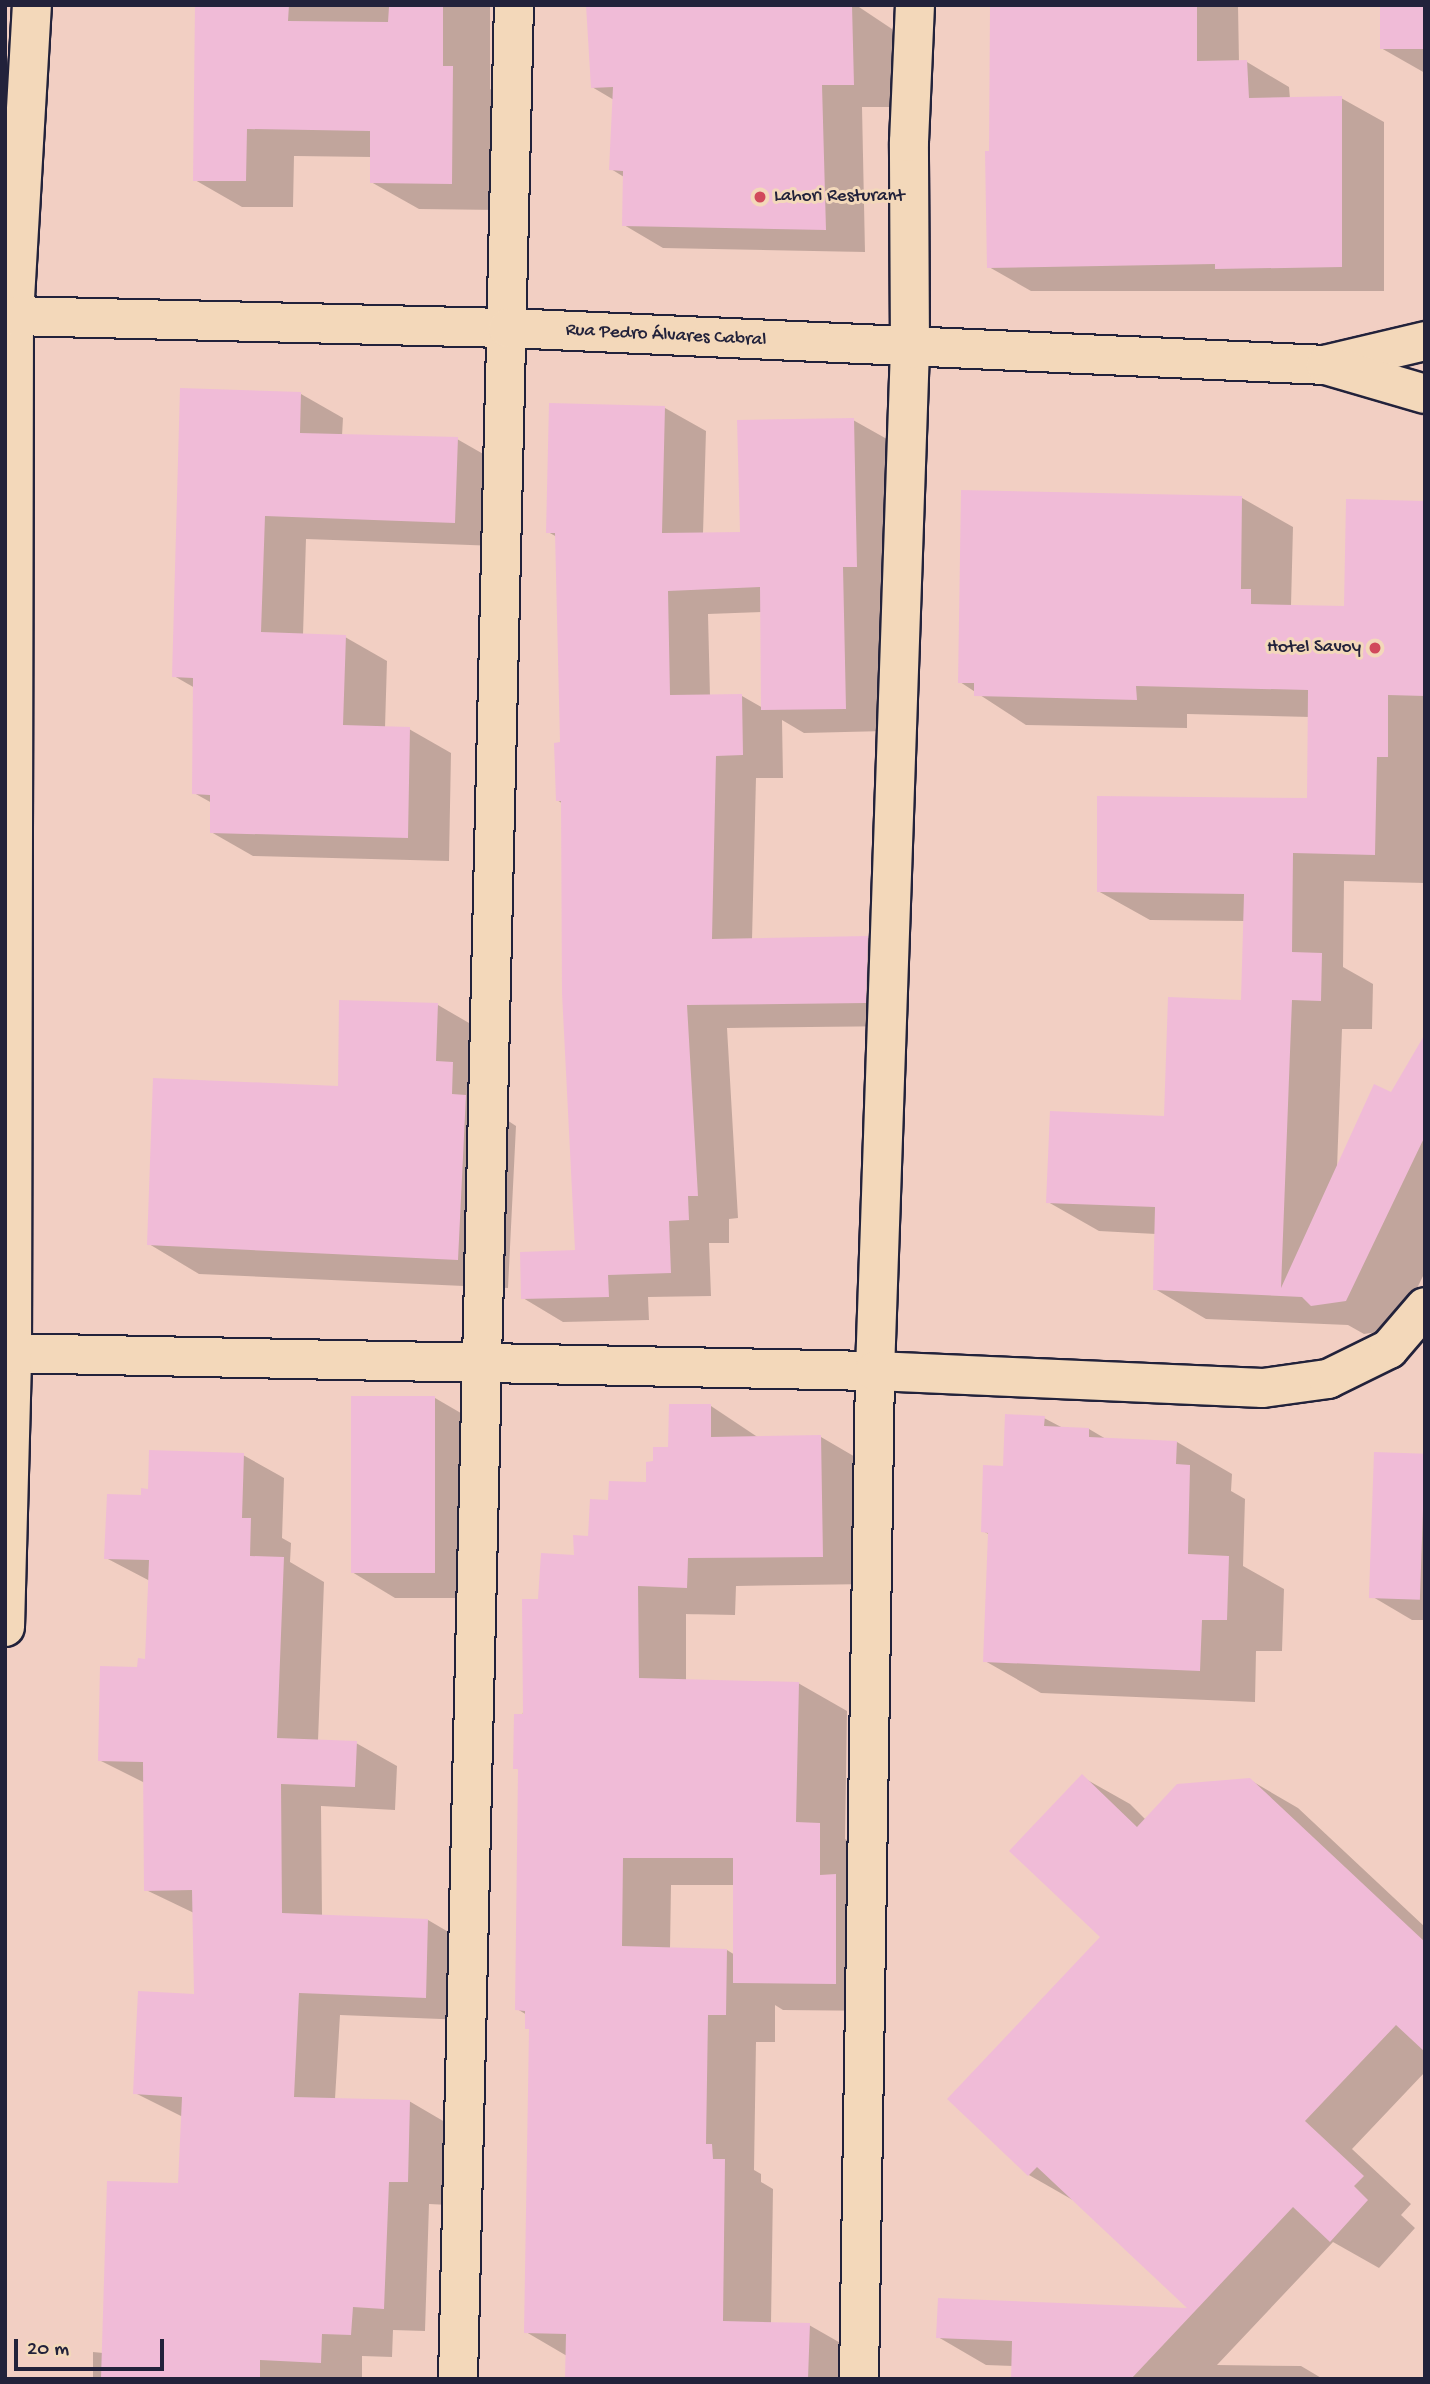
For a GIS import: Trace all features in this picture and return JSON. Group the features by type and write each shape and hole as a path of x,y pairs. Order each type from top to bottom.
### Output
{"street":[{"path":"5,1627 9,1353 10,316 32,5"},
{"path":"458,2379 508,328 513,5"},
{"path":"859,2379 875,1371 909,349 909,142 915,5"},
{"name":"Rua Pedro Álvares Cabral","path":"10,316 508,328 909,349 1326,365"},
{"path":"1326,365 1425,341"},
{"path":"1326,365 1425,394"},
{"path":"9,1353 875,1371 1263,1388 1328,1379 1389,1349 1425,1307"}],"building":[{"path":"195,5 289,5 288,21 388,22 389,7 443,5 443,66 453,66 452,184 370,183 370,131 247,129 246,181 193,181"},
{"path":"586,5 852,5 854,85 822,85 826,230 622,226 623,171 609,170 613,87 591,88"},
{"path":"990,5 1197,5 1197,61 1247,60 1249,98 1342,96 1342,267 1215,269 1215,264 987,268 985,151 989,151"},
{"path":"1380,5 1425,5 1425,49 1380,49"},
{"path":"180,388 301,392 300,433 458,437 455,523 265,516 261,632 346,635 343,725 410,727 408,838 210,833 210,795 192,794 193,678 172,677"},
{"path":"549,403 665,406 662,533 740,532 737,420 854,418 857,567 843,567 846,709 761,710 760,587 668,591 670,695 742,694 743,755 716,756 712,939 868,936 866,1003 687,1005 698,1196 688,1196 689,1220 669,1221 671,1273 608,1275 609,1297 521,1299 520,1252 575,1250 562,993 561,801 556,801 554,743 560,742 555,533 546,533"},
{"path":"961,490 1242,496 1241,589 1251,589 1251,604 1344,606 1346,499 1425,501 1425,696 1388,695 1388,757 1377,757 1375,855 1293,853 1292,952 1322,953 1321,1001 1292,1000 1281,1288 1374,1084 1391,1092 1425,1034 1425,1136 1346,1301 1311,1306 1302,1297 1153,1290 1155,1207 1046,1203 1050,1111 1164,1116 1168,997 1241,1000 1244,894 1097,892 1097,796 1307,798 1308,690 1136,686 1137,700 974,696 974,683 958,683"},
{"path":"339,1000 438,1003 436,1061 453,1062 452,1094 466,1095 458,1260 147,1245 153,1078 338,1086"},
{"path":"351,1396 435,1396 435,1573 351,1573"},
{"path":"669,1404 711,1404 711,1437 821,1435 823,1557 688,1558 687,1588 638,1586 639,1678 799,1682 796,1822 820,1823 820,1875 836,1874 836,1984 733,1983 733,1858 623,1858 622,1946 727,1949 726,2015 708,2015 706,2144 712,2144 713,2159 725,2159 723,2321 810,2323 808,2379 565,2379 566,2334 524,2333 529,2029 525,2029 525,2011 515,2010 518,1769 513,1769 514,1714 523,1714 522,1599 538,1599 541,1553 574,1555 573,1535 588,1536 590,1499 608,1500 609,1481 646,1482 646,1462 653,1461 653,1447 668,1447"},
{"path":"1005,1414 1045,1416 1044,1426 1089,1428 1089,1437 1177,1441 1176,1464 1190,1465 1188,1554 1229,1556 1227,1620 1202,1620 1200,1671 983,1662 988,1533 981,1532 983,1465 1003,1466"},
{"path":"149,1450 244,1453 242,1518 251,1518 250,1556 284,1557 277,1738 357,1741 355,1787 281,1784 282,1913 428,1919 426,1998 299,1993 294,2097 410,2100 408,2182 389,2182 384,2309 353,2307 351,2335 322,2334 321,2363 260,2360 260,2379 101,2379 107,2181 178,2183 182,2097 133,2094 138,1991 194,1994 192,1890 144,1891 143,1762 98,1761 100,1666 137,1667 138,1658 145,1659 149,1560 104,1559 107,1494 141,1495 141,1488 148,1489"},
{"path":"1374,1452 1425,1454 1420,1600 1369,1598"},
{"path":"1082,1774 1137,1827 1177,1784 1250,1778 1425,1942 1425,2052 1396,2025 1305,2121 1364,2176 1354,2186 1368,2200 1330,2242 1293,2207 1131,2379 1011,2379 1012,2341 936,2338 938,2298 1187,2308 1037,2167 1028,2176 947,2099 1100,1937 1009,1851"}],"place":[{"name":"Lahori Resturant","path":"760,197"},
{"name":"Hotel Savoy","path":"1375,648"}]}
